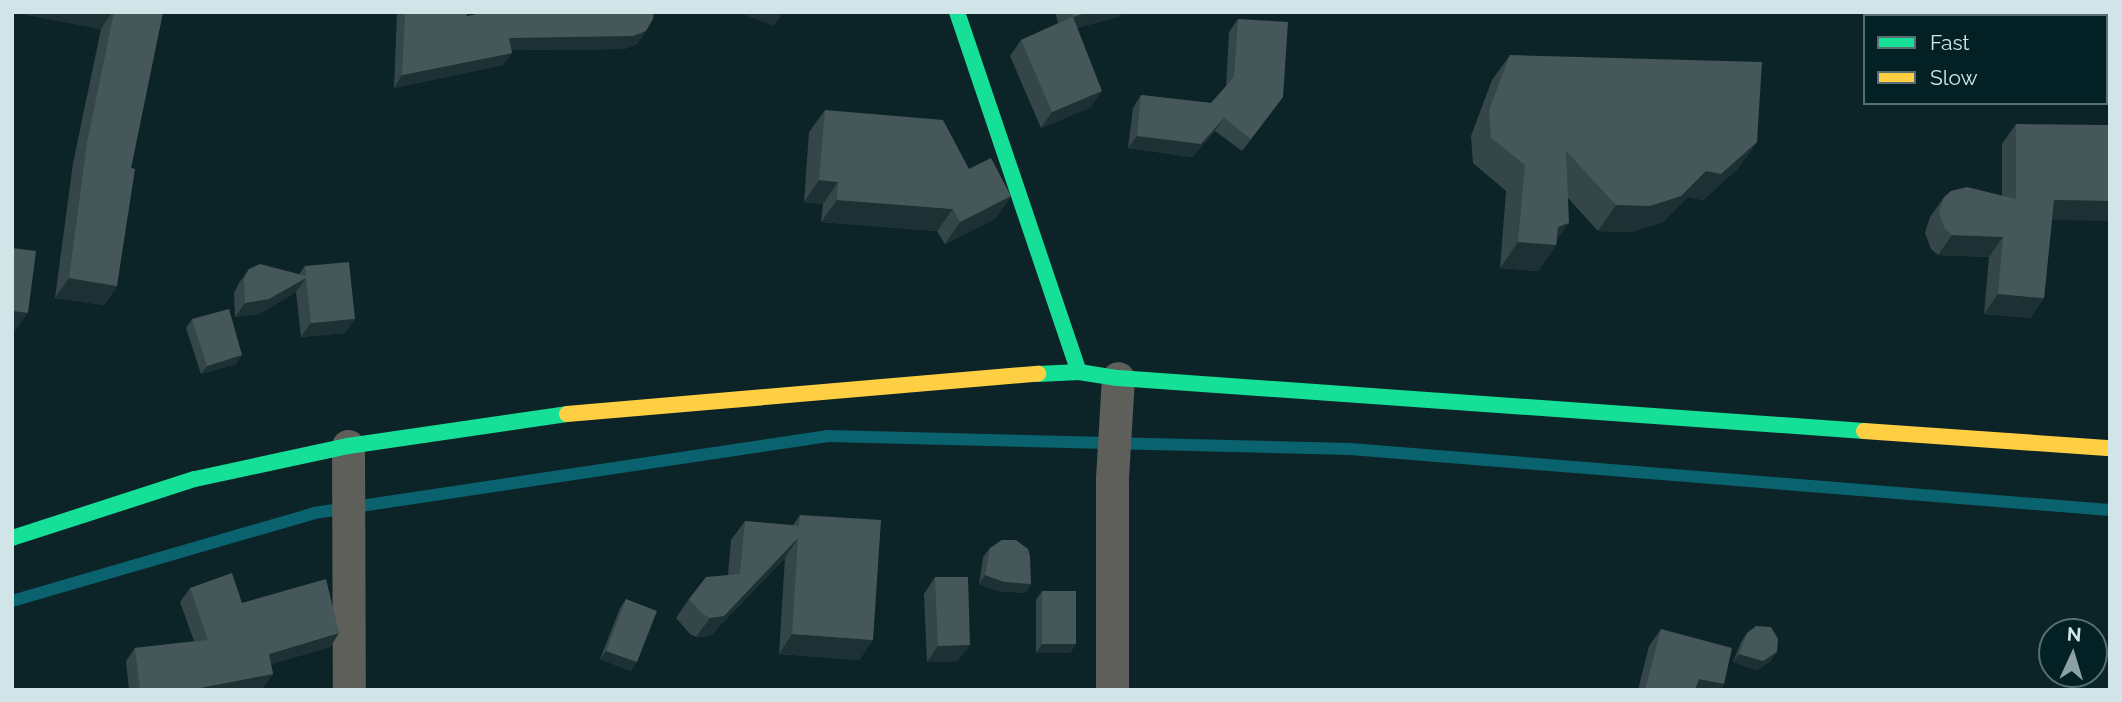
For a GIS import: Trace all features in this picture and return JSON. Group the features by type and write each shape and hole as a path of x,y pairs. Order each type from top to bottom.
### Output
{"street":[{"path":"957,12 1079,372"},
{"path":"12,538 195,479 348,446 545,416 977,377 1079,372 1118,378 2110,448"},
{"path":"1112,690 1112,478 1118,378"},
{"path":"348,446 349,690"}],"building":[{"path":"114,12 163,12 131,168 135,169 117,286 69,278 87,143"},
{"path":"405,12 466,12 467,16 486,12 654,12 646,31 633,36 509,38 512,53 402,75"},
{"path":"1071,12 1088,12 1073,17"},
{"path":"1073,17 1102,91 1052,112 1021,40"},
{"path":"1238,19 1288,22 1283,97 1251,139 1224,118 1201,144 1137,136 1141,95 1211,103 1234,77"},
{"path":"1510,55 1762,62 1757,142 1721,174 1706,171 1681,196 1650,206 1616,205 1566,151 1569,223 1558,227 1556,245 1518,242 1525,165 1491,138 1489,110"},
{"path":"825,110 943,120 969,169 991,158 1011,196 960,222 953,209 837,200 838,182 819,180"},
{"path":"2016,124 2110,125 2110,201 2054,200 2044,298 1998,294 2003,237 1952,235 1945,229 1939,213 1944,197 1951,191 1967,187 2016,199"},
{"path":"12,248 36,251 28,313 12,311"},
{"path":"349,262 355,319 311,323 306,278 269,299 245,303 244,279 249,269 260,264 306,276 305,266"},
{"path":"229,309 242,355 207,366 192,319"},
{"path":"800,515 881,520 873,640 792,634 798,538 724,616 710,618 689,599 706,577 740,574 745,521 799,526"},
{"path":"1002,540 1016,540 1028,549 1031,584 1004,582 985,575 990,548"},
{"path":"232,573 242,603 326,579 339,633 269,654 273,674 189,690 140,690 135,648 208,640 190,588"},
{"path":"935,577 968,577 970,645 938,646"},
{"path":"1042,591 1076,591 1076,644 1042,644"},
{"path":"626,599 657,611 637,662 606,651"},
{"path":"1756,626 1771,627 1778,639 1777,652 1763,661 1739,654 1747,633"},
{"path":"1661,629 1732,648 1724,684 1699,679 1695,690 1645,690"}],"waterway":[{"path":"12,601 314,513 828,436 1350,449 2110,510"}],"traffic: fast":[{"path":"957,12 1079,372"},
{"path":"1038,374 1079,372 1118,378 1864,431"},
{"path":"12,538 195,479 348,446 567,414"}],"traffic: slow":[{"path":"567,414 1038,374"},
{"path":"1864,431 2110,448"}]}
